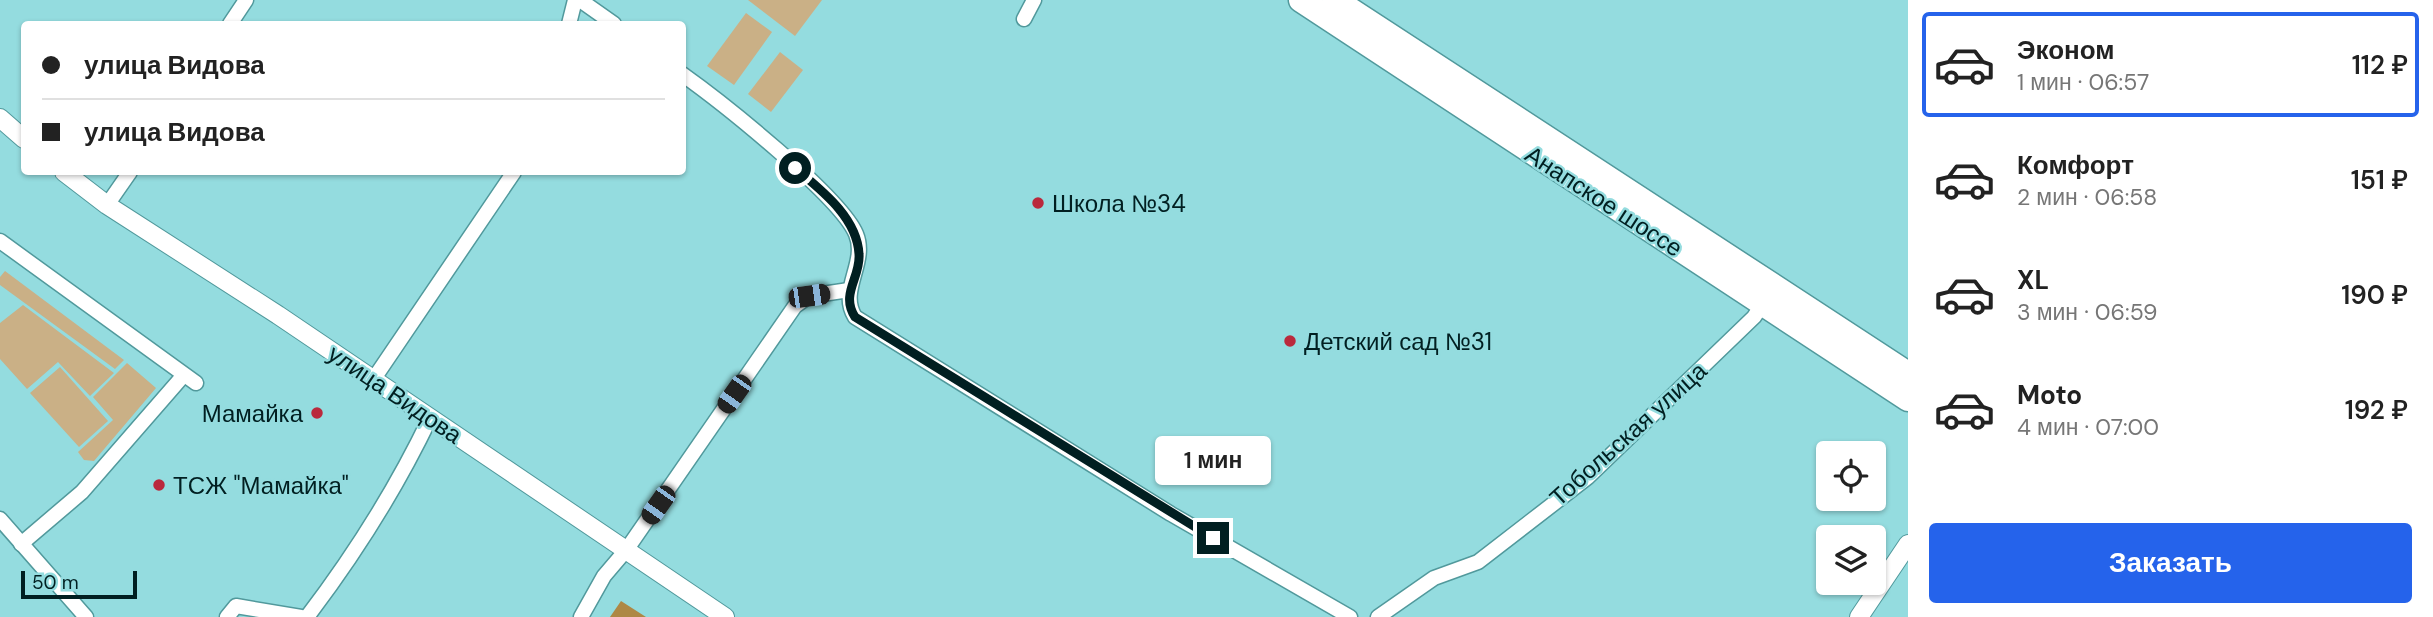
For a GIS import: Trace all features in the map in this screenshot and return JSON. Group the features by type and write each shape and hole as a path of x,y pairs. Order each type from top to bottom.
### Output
{"highway":[{"name":"Анапское шоссе","path":"1301,0 1908,399"},
{"name":"Анапское шоссе","path":"1335,0 1908,374"}],"street":[{"path":"231,21 246,0"},
{"path":"570,21 577,0 609,21"},
{"path":"1024,19 1034,0"},
{"path":"686,77 829,197 856,234 860,257 849,290 850,308 855,317 1171,514 1350,617"},
{"path":"0,118 21,136"},
{"name":"улица Видова","path":"68,175 107,205 627,549 725,617"},
{"path":"107,205 128,175"},
{"path":"373,380 512,175"},
{"path":"0,241 189,379 82,492 21,544"},
{"path":"581,617 604,576 627,549 796,306 809,296 849,290"},
{"name":"Тобольская улица","path":"1378,617 1434,578 1478,562 1588,477 1762,305"},
{"path":"307,617 353,556 407,466 430,418"},
{"path":"0,519 86,617"},
{"path":"1859,617 1908,544"},
{"path":"227,617 236,606 300,617"}],"shaded area":[{"path":"748,0 822,0 795,36"},
{"path":"746,13 772,32 734,85 707,66"},
{"path":"780,52 803,70 771,112 748,94"},
{"path":"5,271 124,360 115,369 0,285 0,277"},
{"path":"23,305 114,373 90,396 58,362 27,389 0,359 0,323"},
{"path":"127,363 156,388 94,461 84,460 78,452 113,420 93,397"},
{"path":"60,367 108,421 79,447 30,393"},
{"path":"621,601 646,617 610,617"}],"place":[{"name":"Школа №34","path":"1038,203"},
{"name":"Детский сад №31","path":"1290,341"},
{"name":"Мамайка","path":"317,413"},
{"name":"ТСЖ \"Мамайка\"","path":"159,485"}],"route":[{"path":"795,168 829,197 856,234 860,257 849,290 850,308 855,317 1213,538"}]}
